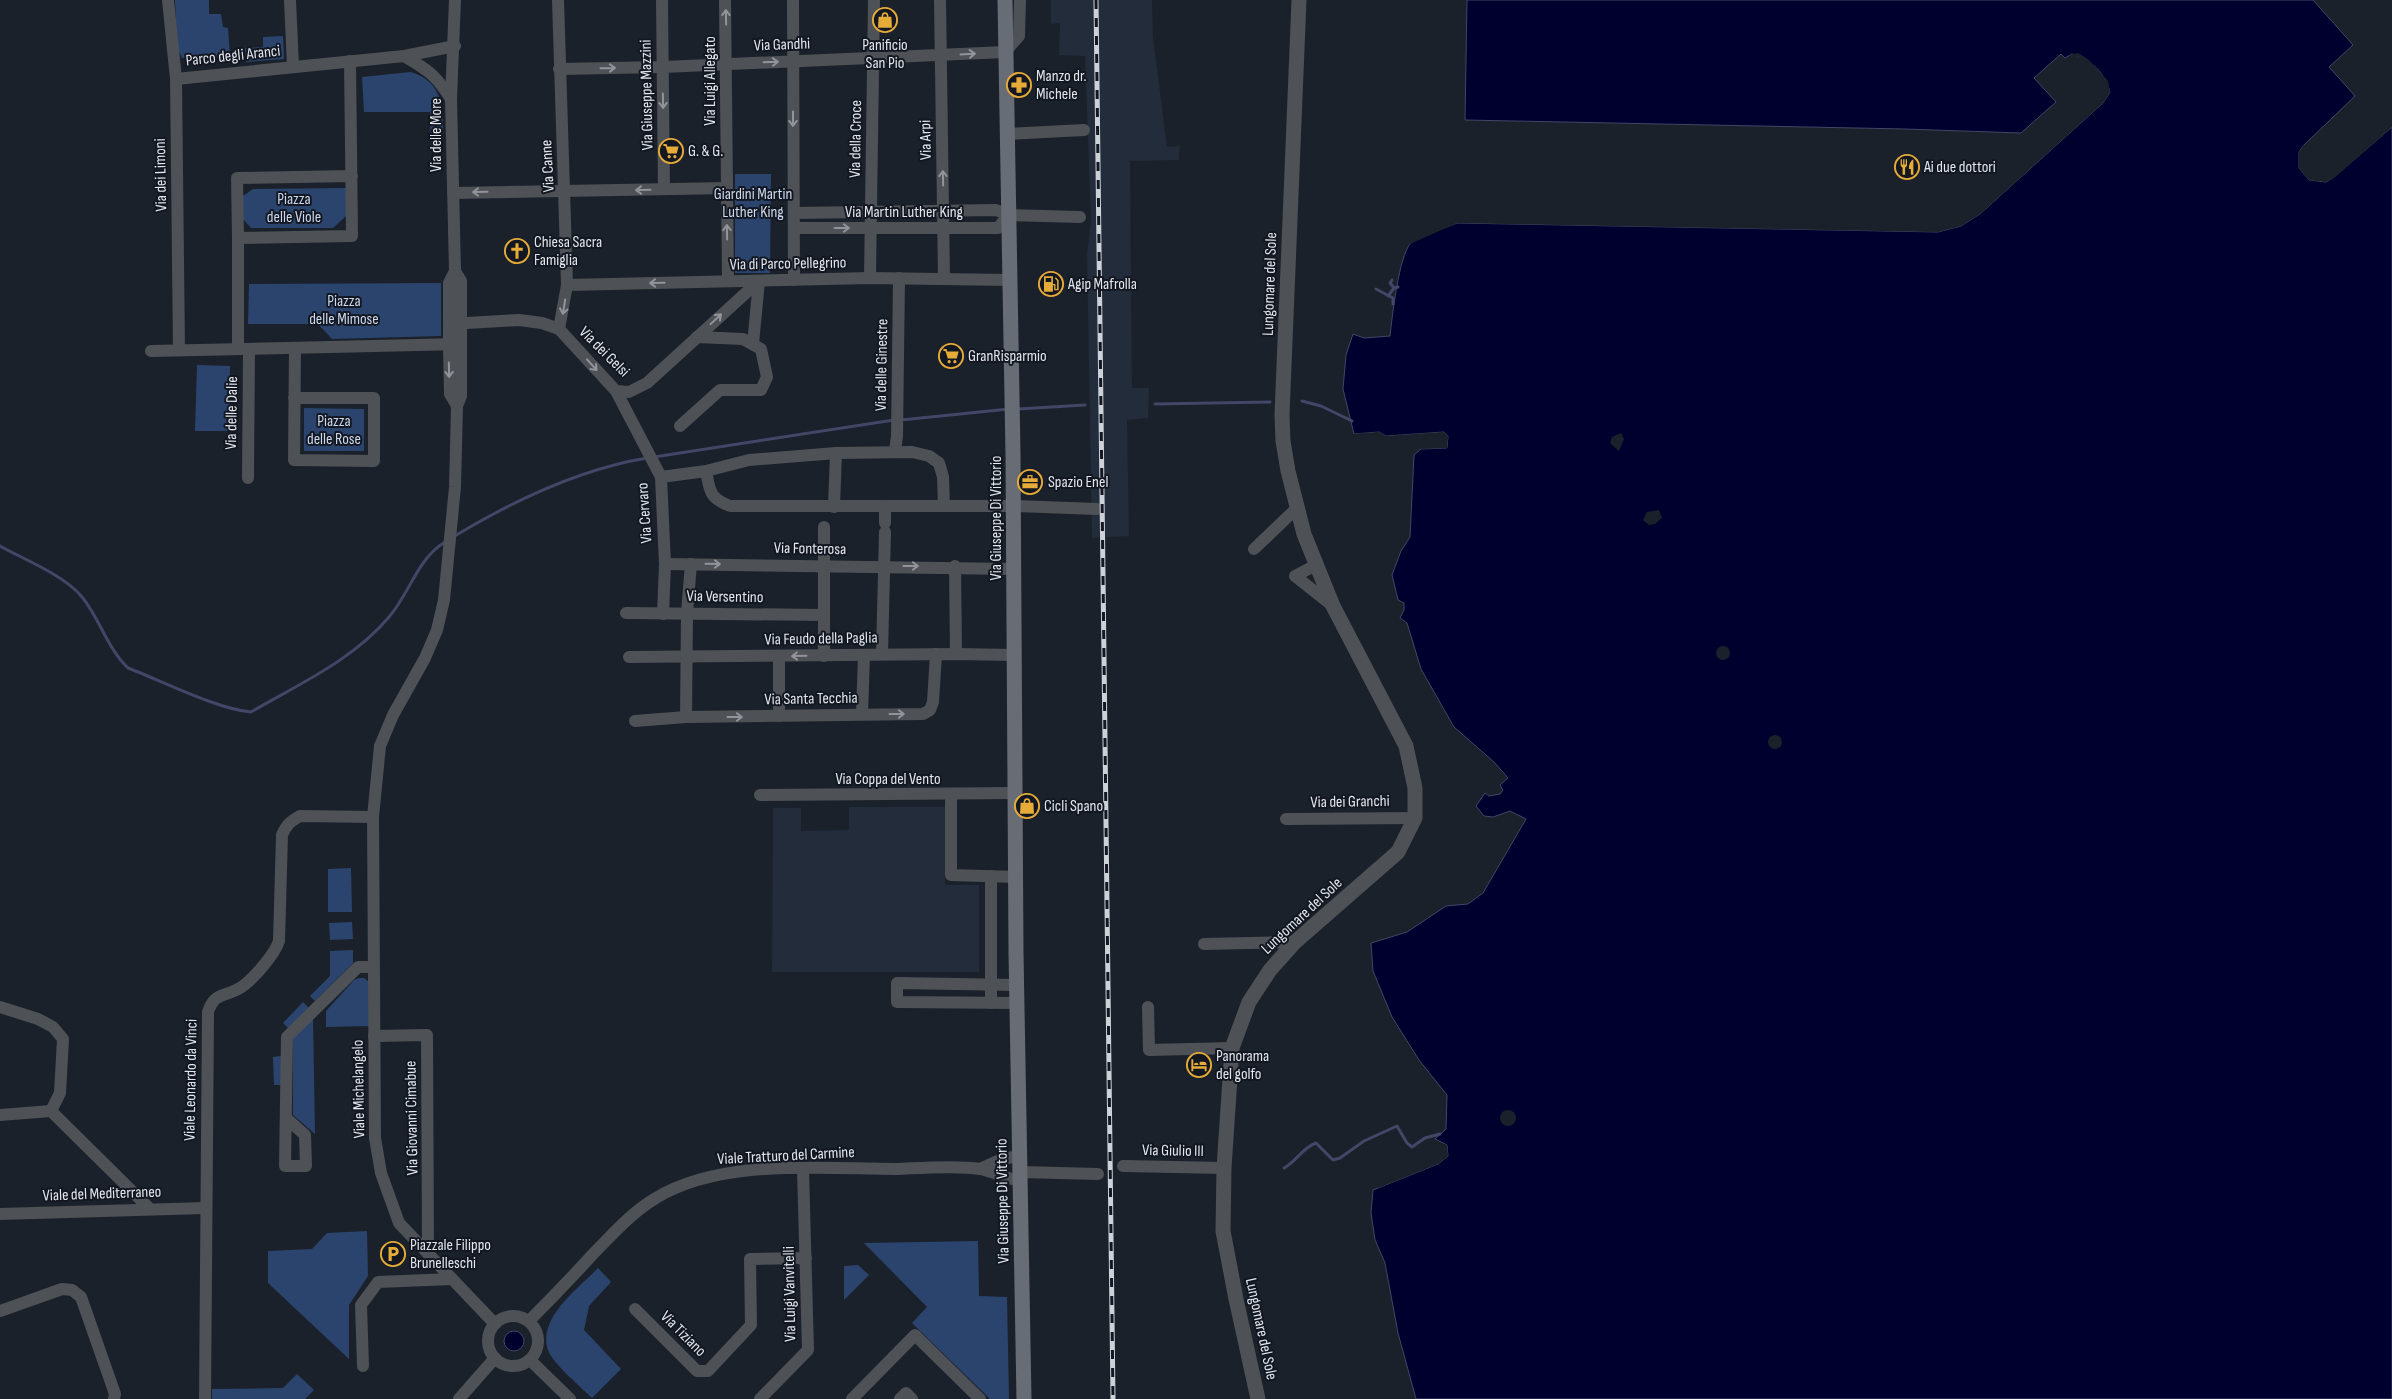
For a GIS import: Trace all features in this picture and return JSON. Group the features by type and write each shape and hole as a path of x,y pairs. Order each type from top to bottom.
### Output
{"main road":[{"name":"Via Giuseppe Di Vittorio","path":"1005,0 1013,454 1016,985 1024,1399"}],"street":[{"name":"Via dei Limoni","path":"168,0 176,79 179,350"},
{"name":"Parco degli Aranci","path":"290,0 293,66"},
{"name":"Via delle More","path":"373,814 380,746 393,715 425,658 437,630 444,600 455,487 457,406 461,396 455,344 455,324 449,283 455,271 451,99 455,46 455,0"},
{"name":"Via Canne","path":"558,0 566,190 567,284 560,330"},
{"name":"Via Giuseppe Mazzini","path":"662,0 664,189"},
{"name":"Via Luigi Allegato","path":"725,0 728,281"},
{"path":"793,0 794,280"},
{"name":"Via della Croce","path":"870,278 874,0"},
{"name":"Via Arpi","path":"940,0 944,279"},
{"path":"1005,52 1019,36 1020,0"},
{"name":"Lungomare del Sole","path":"1258,1399 1236,1299 1224,1231 1224,1168 1232,1048 1249,1002 1270,970 1295,942 1398,852 1415,818 1414,788 1406,746 1333,606 1316,566 1296,508 1283,442 1282,415 1299,0"},
{"name":"Parco degli Aranci","path":"176,79 404,56 455,46"},
{"name":"Via Gandhi","path":"560,69 662,67 1005,52"},
{"path":"404,56 429,70 439,80 451,99"},
{"path":"238,238 352,236 350,61"},
{"path":"1007,134 1084,130"},
{"path":"244,349 237,178 352,176"},
{"path":"453,193 727,188"},
{"name":"Via Martin Luther King","path":"794,212 996,210 1009,215 1080,217"},
{"name":"Via Martin Luther King","path":"794,228 998,228 1009,215"},
{"name":"Via di Parco Pellegrino","path":"567,284 870,278 1009,280"},
{"name":"Via delle Ginestre","path":"895,452 898,412 899,278"},
{"path":"753,344 758,280"},
{"name":"Via dei Gelsi","path":"455,324 519,320 542,323 560,330 616,391 629,392 647,382 758,280"},
{"path":"680,426 720,390 761,390 766,377 762,349 743,339 697,337"},
{"path":"151,351 455,344"},
{"path":"294,398 374,398 374,461 294,460 294,398 295,348"},
{"name":"Via delle Dalie","path":"244,349 248,478"},
{"name":"Via Cervaro","path":"616,391 661,477 665,564 663,614"},
{"path":"661,477 706,470 749,460 836,453 895,452 929,456 939,463 943,477 944,506"},
{"path":"834,507 836,453"},
{"path":"706,470 710,494 718,502 730,506 1013,506 1097,509"},
{"path":"882,654 885,507"},
{"path":"1254,549 1296,508"},
{"path":"824,526 824,656"},
{"name":"Via Fonterosa","path":"665,564 955,566 1013,569"},
{"path":"686,717 687,612 691,564"},
{"path":"955,566 956,654"},
{"name":"Lungomare del Sole","path":"1316,566 1295,576 1333,606"},
{"name":"Via Versentino","path":"626,613 663,614 687,612 824,615"},
{"name":"Via Feudo della Paglia","path":"629,657 780,657 882,654 1014,655"},
{"name":"Via Santa Tecchia","path":"635,721 686,717 923,714 930,710 933,702 936,654"},
{"path":"862,714 864,655"},
{"path":"779,716 780,657"},
{"name":"Via Coppa del Vento","path":"760,794 951,795 1016,793"},
{"path":"951,795 951,875 1016,877"},
{"name":"Viale Michelangelo","path":"373,814 375,1138 381,1173 399,1223 495,1324"},
{"name":"Viale Leonardo da Vinci","path":"205,1399 208,1012 211,1002 216,997 232,993 244,986 276,950 279,941 282,835 285,828 291,821 300,816 373,814"},
{"name":"Via dei Granchi","path":"1286,819 1415,818"},
{"path":"991,876 991,1003"},
{"path":"1204,944 1295,942"},
{"path":"286,1118 287,1037 358,966 373,967"},
{"path":"1016,985 897,984 897,1002 1017,1003"},
{"path":"0,1007 38,1019 53,1027 63,1039 60,1093 52,1111"},
{"path":"1148,1007 1149,1050 1232,1048"},
{"name":"Via Giovanni Cimabue","path":"374,1036 427,1036 428,1252"},
{"path":"0,1114 52,1111 149,1208"},
{"name":"Viale Tratturo del Carmine","path":"980,1169 1002,1159 1019,1156"},
{"name":"Via Giulio III","path":"1122,1166 1224,1168"},
{"name":"Viale Tratturo del Carmine","path":"529,1321 618,1229 656,1198 698,1178 732,1172 804,1169 980,1169 1000,1177 1098,1174"},
{"name":"Via Luigi Vanvitelli","path":"760,1399 808,1350 804,1169"},
{"name":"Viale del Mediterraneo","path":"0,1214 149,1208 205,1208"},
{"name":"Via Tiziano","path":"635,1310 697,1371 708,1371 752,1325 750,1259 806,1258"},
{"path":"363,1366 361,1305 378,1282 452,1278"},
{"path":"0,1311 62,1289 72,1290 81,1298 115,1394 114,1399"},
{"path":"512,1316 522,1317 529,1321 534,1327 538,1340 530,1360 512,1366 495,1358 488,1341 495,1324 503,1318 512,1316"},
{"path":"852,1399 915,1335 980,1399"},
{"path":"460,1399 495,1358"},
{"path":"530,1360 570,1399"},
{"path":"900,1399 906,1393 912,1399"}],"shaded area":[{"path":"1051,0 1152,0 1153,37 1167,147 1180,146 1179,160 1130,161 1132,388 1149,388 1148,418 1127,420 1129,536 1092,538 1087,254 1091,221 1085,56 1059,55 1060,23 1051,24"},
{"path":"1467,0 2313,0 2353,45 2329,67 2355,96 2304,145 2299,152 2299,168 2309,180 2326,182 2392,127 2392,1399 1416,1399 1398,1333 1385,1263 1375,1240 1371,1213 1373,1190 1438,1164 1448,1156 1447,1145 1435,1139 1446,1129 1447,1095 1419,1060 1392,1017 1373,971 1371,943 1407,932 1446,906 1468,904 1483,893 1526,819 1510,811 1493,817 1484,816 1476,806 1485,793 1489,796 1500,794 1503,790 1500,785 1508,778 1494,762 1454,727 1421,669 1407,623 1400,618 1404,610 1404,603 1398,600 1392,575 1401,551 1410,537 1414,455 1421,449 1447,448 1448,436 1444,432 1386,436 1379,432 1354,434 1343,389 1346,355 1353,334 1364,338 1390,336 1397,287 1407,249 1416,240 1457,223 1938,232 1961,226 1980,214 2103,103 2110,92 2105,78 2091,63 2072,54 2065,58 2061,54 2034,78 2056,102 2021,133 1465,120"},
{"path":"849,807 945,807 945,885 979,885 979,972 772,972 773,808 801,808 801,831 849,830"},
{"path":"514,1331 521,1334 524,1341 521,1348 514,1351 507,1348 504,1341 507,1334"}],"green space":[{"path":"175,0 209,0 209,14 221,14 223,27 228,28 230,56 205,60 182,58 177,47"},
{"path":"283,36 284,59 246,62 245,48 263,47 263,37"},
{"path":"411,72 430,83 440,99 443,118 443,140 431,146 430,112 364,112 362,77"},
{"name":"Giardini Martin Luther King","path":"735,174 771,174 770,273 735,273"},
{"name":"Piazza delle Viole","path":"346,188 346,216 333,228 251,228 243,219 243,196 253,189"},
{"name":"Piazza delle Mimose","path":"441,283 441,336 332,339 318,324 248,324 249,284"},
{"path":"197,365 230,366 229,431 195,431"},
{"name":"Piazza delle Rose","path":"304,408 364,409 364,451 304,451"},
{"path":"351,868 352,912 328,912 328,869"},
{"path":"352,922 353,939 330,940 329,923"},
{"path":"353,950 353,963 315,1001 310,996 330,976 330,951"},
{"path":"364,978 369,982 369,1026 326,1027 326,1011 354,980"},
{"path":"303,1002 309,1008 289,1029 283,1023"},
{"path":"313,1018 315,1134 293,1115 293,1039"},
{"path":"281,1056 282,1085 274,1085 273,1057"},
{"path":"367,1231 368,1276 349,1305 349,1359 268,1283 268,1251 312,1249 327,1233"},
{"path":"978,1241 979,1296 1007,1297 1009,1399 990,1399 912,1323 927,1307 864,1243"},
{"path":"858,1265 869,1275 844,1300 844,1266"},
{"path":"598,1268 611,1282 589,1306 584,1330 621,1369 592,1398 551,1356 546,1338 548,1326 554,1315 571,1294"},
{"path":"297,1374 314,1390 305,1399 212,1399 212,1389 283,1388"}],"pier":[{"path":"2078,53 2088,59 2108,81 2110,92 2103,103 1980,214 1961,226 1938,232 1457,223 1410,244 1409,242 1457,220 1938,229 1960,224 1978,212 2101,102 2108,92 2105,83 2086,61 2077,56 2064,60 2072,54"},
{"path":"2392,125 2334,178 2326,182 2309,180 2299,168 2299,152 2304,145 2306,146 2301,153 2301,167 2310,178 2325,180"},
{"path":"1379,432 1386,436 1444,432 1448,436 1447,448 1421,449 1420,446 1444,446 1445,437 1443,435 1386,438 1378,434 1354,436 1351,434"},
{"path":"1621,433 1624,439 1619,451 1610,443 1612,437"},
{"path":"1659,510 1662,518 1655,524 1649,525 1643,520 1647,512"},
{"path":"1720,646 1726,646 1730,653 1726,660 1720,660 1716,656 1716,650"},
{"path":"1772,735 1778,735 1782,742 1778,749 1772,749 1768,745 1768,739"},
{"path":"1508,1110 1516,1118 1508,1126 1500,1118"},
{"path":"1433,1140 1447,1145 1448,1156 1438,1164 1378,1188 1379,1185 1437,1162 1445,1155 1444,1147"}],"waterway":[{"path":"1392,280 1390,283 1394,288 1398,287"},
{"path":"1388,296 1394,288"},
{"path":"1376,289 1393,298 1393,304"},
{"path":"1302,401 1321,406 1352,421"},
{"path":"1155,404 1270,402"},
{"path":"1018,409 1085,405"},
{"path":"901,420 1009,409"},
{"path":"654,457 894,420"},
{"path":"453,537 498,511 547,488 597,470 647,458"},
{"path":"0,546 44,568 74,589 88,606 114,652 128,668 222,706 251,712 342,659 375,632 396,608 427,558 445,542"},
{"path":"1284,1168 1307,1148 1316,1143 1333,1160 1340,1158 1364,1141 1397,1126 1407,1143 1412,1147 1425,1138 1440,1134"}],"railway":[{"path":"1096,0 1113,1399"}],"place":[{"name":"Panificio San Pio","path":"885,20"},
{"name":"Manzo dr. Michele","path":"1019,85"},
{"name":"G. & G.","path":"671,151"},
{"name":"Ai due dottori","path":"1907,167"},
{"name":"Chiesa Sacra Famiglia","path":"517,251"},
{"name":"Agip Mafrolla","path":"1051,284"},
{"name":"GranRisparmio","path":"951,356"},
{"name":"Spazio Enel","path":"1030,482"},
{"name":"Cicli Spano","path":"1027,806"},
{"name":"Panorama del golfo","path":"1199,1065"},
{"name":"Piazzale Filippo Brunelleschi","path":"393,1254"}]}
